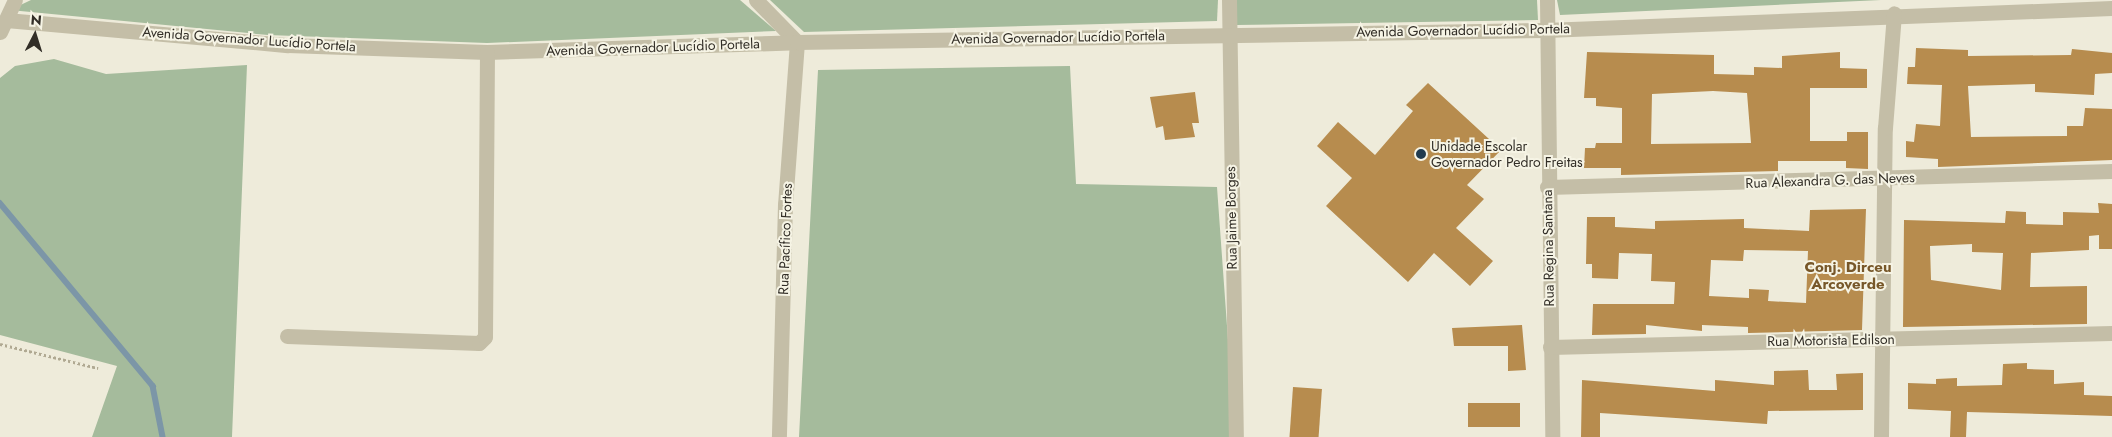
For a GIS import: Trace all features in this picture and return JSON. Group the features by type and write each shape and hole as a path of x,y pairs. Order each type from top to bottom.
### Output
{"street":[{"path":"3,26 15,0"},
{"path":"756,0 797,42"},
{"name":"Rua Jaime Borges","path":"1229,0 1227,34 1236,437"},
{"name":"Rua Regina Santana","path":"1547,0 1545,30 1552,437"},
{"name":"Avenida Governador Lucídio Portela","path":"3,26 288,45 487,52 797,42 1545,30 1894,13 2112,8"},
{"path":"1881,437 1880,339 1883,179 1894,13"},
{"name":"Rua Pacífico Fortes","path":"779,437 785,204 797,42"},
{"path":"287,336 479,343 485,337 487,52"},
{"name":"Rua Alexandra G. das Neves","path":"1548,188 2112,171"},
{"name":"Rua Motorista Edilson","path":"1550,347 2112,334"}],"path":[{"path":"0,344 98,368"}],"green space":[{"path":"31,0 740,0 776,31 487,43 268,35 10,10"},
{"path":"770,0 1218,0 1217,21 804,32"},
{"path":"1235,0 1537,0 1538,20 1236,25"},
{"path":"1557,0 1881,0 1560,15"},
{"path":"54,59 106,74 247,65 232,437 92,437 117,366 0,335 0,78 15,66"},
{"path":"1070,66 1076,184 1217,187 1235,437 799,437 818,70"}],"building":[{"path":"1916,48 1968,50 1968,56 2071,55 2072,49 2112,53 2112,73 2095,74 2094,95 2035,92 2035,84 1968,86 1971,137 2067,136 2067,126 2083,126 2085,108 2112,109 2112,160 1938,167 1938,159 1906,157 1906,141 1914,142 1916,124 1940,126 1942,85 1907,84 1908,67 1915,67"},
{"path":"1587,52 1714,55 1714,74 1754,75 1754,67 1782,68 1782,56 1840,52 1840,68 1867,69 1867,88 1810,88 1810,141 1847,141 1847,132 1868,132 1868,169 1846,168 1846,161 1778,161 1778,171 1621,175 1621,168 1584,168 1585,148 1595,148 1596,143 1622,143 1622,108 1596,106 1596,98 1584,98","holes":["1713,91 1747,93 1751,143 1651,144 1652,94"]},
{"path":"1428,83 1501,150 1467,185 1484,199 1456,228 1493,261 1470,286 1434,253 1408,282 1326,206 1352,178 1317,146 1338,122 1375,155 1413,111 1406,105"},
{"path":"1195,92 1199,123 1192,123 1195,137 1165,140 1163,126 1156,128 1150,97"},
{"path":"2098,203 2112,204 2112,249 2099,249 2099,235 2089,236 2089,250 2031,253 2030,287 2087,286 2087,324 1903,327 1904,220 2005,223 2006,211 2026,212 2026,224 2063,225 2063,212 2099,213","holes":["1972,244 1972,252 2003,253 2001,290 1931,280 1930,246"]},
{"path":"1866,209 1862,330 1748,333 1748,327 1702,325 1702,331 1646,325 1646,334 1592,335 1593,304 1674,304 1675,282 1651,281 1652,254 1619,253 1618,279 1592,278 1592,264 1586,264 1587,217 1615,217 1615,227 1655,229 1655,221 1744,219 1744,228 1809,231 1810,210","holes":["1744,250 1808,251 1806,303 1768,301 1769,290 1749,289 1749,298 1709,296 1711,260 1743,261"]},
{"path":"1522,325 1526,370 1508,371 1508,346 1454,346 1452,328"},
{"path":"2027,363 2027,369 2054,370 2054,384 2084,382 2084,395 2112,396 2112,416 1967,412 1966,437 1950,437 1951,411 1908,409 1908,383 1936,384 1936,379 1957,378 1957,386 2002,385 2003,364"},
{"path":"1808,370 1809,390 1837,390 1836,374 1863,373 1863,410 1768,411 1767,424 1600,413 1600,437 1581,437 1582,380 1715,391 1715,380 1774,385 1774,371"},
{"path":"1293,387 1322,389 1319,437 1290,437"},
{"path":"1468,403 1520,403 1520,427 1468,427"}],"waterway":[{"path":"0,203 153,386 163,437"}],"place":[{"name":"Unidade Escolar Governador Pedro Freitas","path":"1421,154"}],"district":[{"name":"Conj. Dirceu Arcoverde","path":"1848,276"}]}
